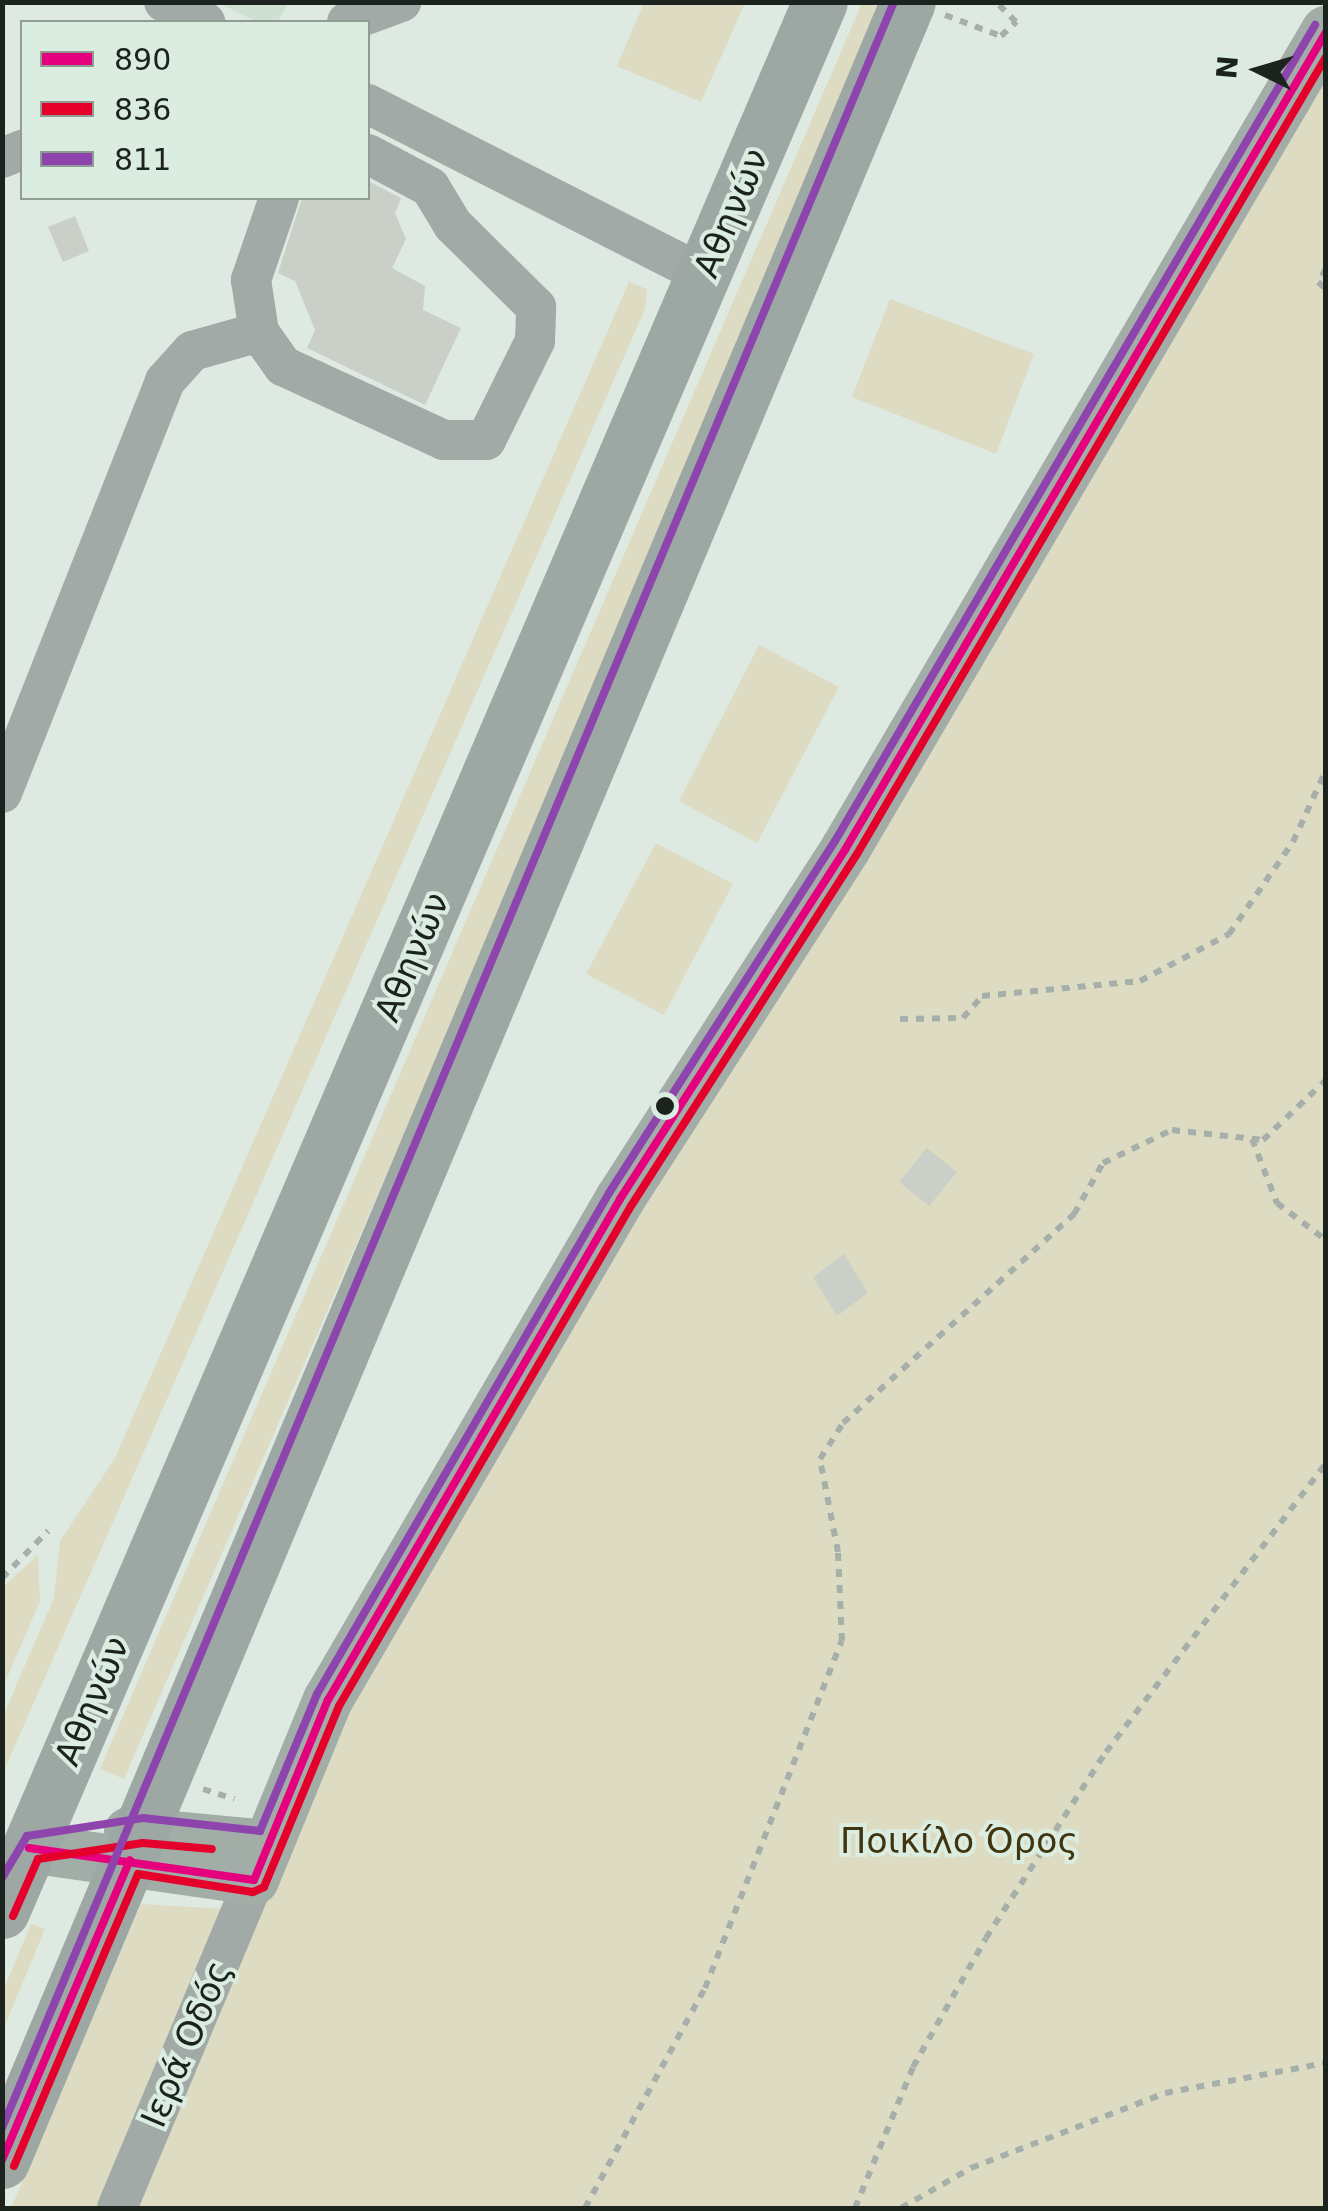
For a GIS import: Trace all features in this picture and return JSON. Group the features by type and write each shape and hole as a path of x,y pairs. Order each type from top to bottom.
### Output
{"highway":[{"name":"Αθηνών","path":"2,1911 16,1844 820,2"},
{"path":"2,2161 908,2"}],"main road":[{"name":"Ιερά Οδός","path":"261,1863 294,1770 357,1650 620,1199 846,848 1326,31"},
{"path":"16,1844 136,1845 261,1863"}],"street":[{"path":"164,2 201,20"},
{"path":"352,20 402,2"},
{"path":"370,105 704,275"},
{"path":"279,200 251,280 259,332 284,366 444,440 486,440 535,340 536,308 453,225 430,187 370,155"},
{"path":"2,793 138,438 164,381 192,351 259,332"},
{"name":"Ιερά Οδός","path":"116,2208 261,1863"}],"path":[{"path":"972,26 1001,36 1016,22 996,2"},
{"path":"1326,269 1318,282 1326,289"},
{"path":"900,1019 963,1018 982,996 1140,981 1229,934 1293,842 1326,770"},
{"path":"585,2208 705,1988 842,1641 838,1552 820,1459 843,1423 1074,1214 1103,1163 1172,1130 1263,1140 1326,1080"},
{"path":"1252,1139 1276,1203 1326,1240"},
{"path":"854,2208 913,2067 986,1938 1117,1736 1326,1463"},
{"path":"2,1578 48,1532"},
{"path":"902,2208 971,2168 1165,2093 1326,2064"}],"shaded area":[{"path":"219,3 289,3 278,20 253,20"}],"green space":[{"path":"644,3 745,3 701,102 617,66"},
{"path":"862,3 880,3 751,305 738,365 124,1779 100,1769"},
{"name":"Ποικίλο Όρος","path":"1325,31 1325,2208 11,2208 141,1904 242,1910 268,1845"},
{"path":"629,282 647,289 645,309 3,1773 3,1716 54,1598 60,1541 115,1458"},
{"path":"890,299 1034,354 996,454 852,397"},
{"path":"759,645 839,687 757,843 679,801"},
{"path":"656,843 733,884 664,1015 586,974"},
{"path":"38,1555 40,1601 3,1687 3,1587"},
{"path":"31,1924 45,1929 3,2030 3,1991"}],"building":[{"path":"370,182 401,198 395,213 406,239 392,268 425,286 423,310 461,328 425,405 307,348 315,330 295,281 278,273 301,200 370,200"},
{"path":"75,216 89,251 63,262 48,227"},
{"path":"927,1148 957,1172 929,1206 899,1182"},
{"path":"844,1254 868,1293 837,1316 813,1277"}],"transit line":[{"name":"811","path":"2,2128 894,2"},
{"name":"811","path":"2,1878 27,1836 143,1818 260,1831 317,1694 609,1193 835,841 1315,25"},
{"name":"890","path":"29,1848 254,1880 328,1700 620,1199 846,848 1326,32"},
{"name":"836","path":"14,2166 138,1874 253,1892 264,1887 339,1706 631,1206 857,854 1326,57"},
{"name":"836","path":"13,1916 38,1859 143,1843 212,1849"},
{"name":"890","path":"2,2160 130,1860"}]}
